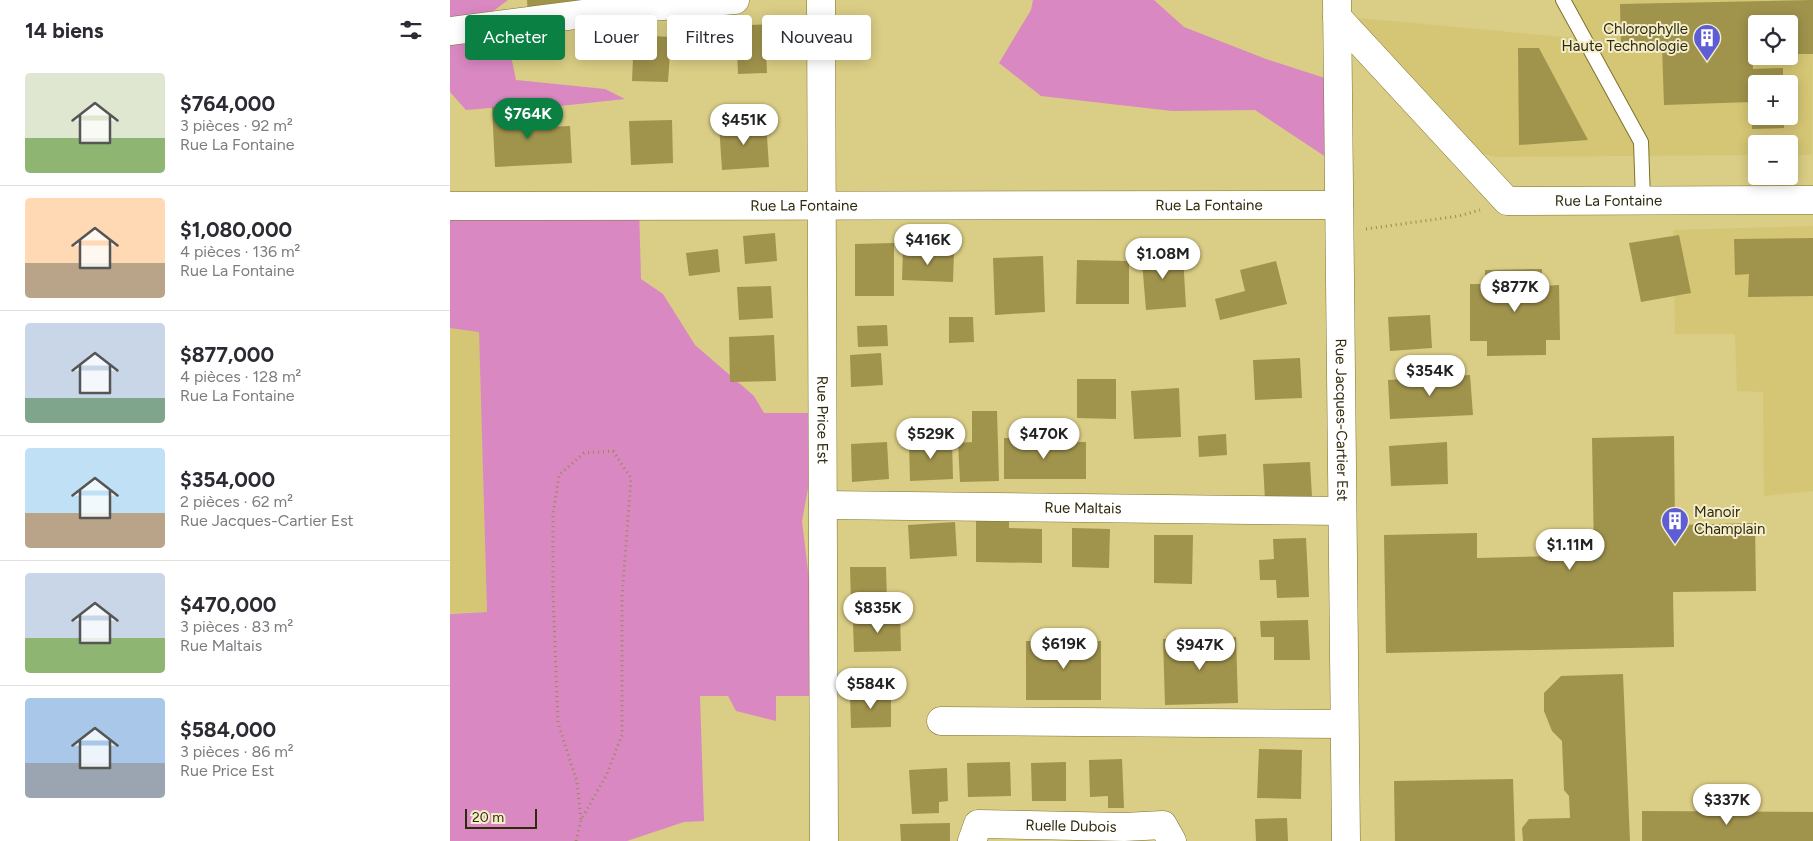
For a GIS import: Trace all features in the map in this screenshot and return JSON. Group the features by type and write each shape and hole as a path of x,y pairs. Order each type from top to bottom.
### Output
{"street":[{"path":"450,32 614,10 735,0"},
{"name":"Rue Price Est","path":"821,0 824,841"},
{"path":"1337,8 1507,201"},
{"name":"Rue Jacques-Cartier Est","path":"1337,8 1346,841"},
{"name":"Rue La Fontaine","path":"1507,201 1813,200"},
{"name":"Rue La Fontaine","path":"450,206 1339,205"},
{"name":"Rue Maltais","path":"823,505 1342,511"},
{"path":"941,722 1344,724"},
{"name":"Ruelle Dubois","path":"972,841 978,824 1124,827 1163,825 1172,841"}],"lane":[{"path":"1563,0 1641,142 1643,200"}],"path":[{"path":"1339,232 1459,216 1507,201"},
{"path":"576,841 581,820 606,776 622,736 622,597 631,478 613,450 584,452 559,475 553,515 558,723 577,782 581,820"}],"shaded area":[{"path":"450,0 508,0 488,15 465,15 465,60 512,60 516,80 605,89 625,99 560,106 525,105 466,110 450,92"},
{"path":"1033,0 1154,0 1184,27 1266,59 1337,82 1338,165 1255,110 1172,111 1041,96 999,63 1031,10"},
{"path":"1563,0 1813,0 1812,155 1798,155 1798,135 1748,135 1748,155 1496,157 1468,150 1364,42 1358,18 1584,39"},
{"path":"450,206 639,207 641,279 663,294 695,345 754,396 764,413 822,413 802,521 823,696 776,696 776,721 736,711 728,696 700,696 704,821 684,822 627,841 450,841 450,614 487,612 479,332 450,328"},
{"path":"1813,226 1813,491 1764,496 1763,392 1737,391 1735,334 1675,334 1673,230"},
{"path":"450,328 479,331 487,612 450,613"}],"building":[{"path":"527,0 613,0 538,15 528,15"},
{"name":"Chlorophylle Haute Technologie","path":"1813,0 1813,54 1798,54 1798,15 1748,15 1748,65 1753,65 1753,69 1783,68 1783,75 1748,75 1748,102 1664,105 1662,45 1621,46 1620,4"},
{"path":"762,24 762,60 766,60 767,73 738,74 737,60 752,60 752,25"},
{"path":"657,36 667,37 667,60 669,60 668,82 632,81 633,60 657,60"},
{"path":"1518,48 1539,48 1588,140 1519,145"},
{"path":"525,105 527,128 570,126 572,163 495,167 492,107"},
{"path":"672,120 673,163 631,165 629,121"},
{"path":"766,121 769,167 722,170 719,124"},
{"name":"Chlorophylle Haute Technologie","path":"1752,125 1784,125 1784,128 1752,129"},
{"path":"775,233 777,261 745,264 743,236"},
{"path":"1679,235 1691,293 1641,302 1629,243"},
{"path":"1813,238 1813,296 1748,297 1749,274 1735,275 1734,239"},
{"path":"894,243 894,296 855,296 855,244"},
{"path":"1165,247 1165,257 1183,256 1186,307 1146,310 1141,249"},
{"path":"718,249 720,272 689,276 686,253"},
{"path":"903,249 954,251 953,282 902,280"},
{"path":"1043,256 1045,312 995,315 993,258"},
{"path":"1077,260 1129,261 1129,304 1076,304"},
{"path":"1276,261 1287,304 1220,320 1215,299 1245,291 1240,270"},
{"path":"1542,269 1542,286 1559,285 1560,340 1546,340 1546,355 1487,356 1487,341 1470,341 1470,284 1485,284 1485,270"},
{"path":"771,286 773,318 739,320 737,287"},
{"path":"1430,315 1432,348 1390,351 1388,317"},
{"path":"949,317 973,317 974,342 949,343"},
{"path":"887,325 888,346 858,347 857,326"},
{"path":"774,335 776,381 730,382 729,337"},
{"path":"881,353 883,385 851,387 850,355"},
{"path":"1300,358 1302,398 1255,400 1253,360"},
{"path":"1470,375 1473,415 1390,419 1388,380"},
{"path":"1077,379 1116,379 1116,419 1077,418"},
{"path":"1179,388 1181,437 1134,439 1131,391"},
{"path":"972,411 997,411 999,481 960,482 958,443 972,442"},
{"path":"1226,434 1227,455 1199,457 1198,436"},
{"name":"Manoir Champlain","path":"1674,436 1675,525 1755,523 1756,591 1673,592 1674,647 1386,653 1384,535 1477,533 1477,558 1594,555 1592,438"},
{"path":"1004,438 1037,438 1037,442 1086,442 1086,479 1004,479"},
{"path":"952,440 953,479 910,481 909,441"},
{"path":"887,442 889,479 852,482 851,444"},
{"path":"1447,442 1448,484 1391,486 1389,446"},
{"path":"1310,462 1312,497 1265,500 1263,464"},
{"path":"976,521 1009,521 1009,528 1042,529 1042,563 976,562"},
{"path":"955,522 957,556 910,559 908,525"},
{"path":"1072,528 1110,529 1109,568 1072,567"},
{"path":"1154,535 1193,535 1192,584 1154,583"},
{"path":"1306,538 1309,597 1277,598 1276,580 1260,580 1259,560 1274,559 1273,539"},
{"path":"850,567 886,567 887,604 851,605"},
{"path":"871,614 900,614 901,651 854,652 853,624 871,623"},
{"path":"1308,620 1310,660 1274,660 1274,637 1261,637 1260,621"},
{"path":"1236,637 1238,703 1165,705 1163,639"},
{"path":"1026,641 1101,641 1101,700 1026,700"},
{"path":"1623,674 1630,841 1523,841 1522,828 1529,819 1570,818 1569,796 1564,790 1562,741 1552,731 1544,711 1544,693 1561,676"},
{"path":"891,692 891,727 851,728 850,693"},
{"path":"1259,749 1302,750 1301,799 1257,798"},
{"path":"1122,759 1124,808 1108,808 1108,796 1090,797 1089,760"},
{"path":"1010,762 1011,796 968,797 967,763"},
{"path":"1066,762 1066,801 1032,801 1031,763"},
{"path":"947,768 948,801 939,802 939,813 912,814 909,770"},
{"path":"1513,779 1515,841 1395,841 1394,781"},
{"path":"1642,811 1813,812 1813,841 1642,841"},
{"path":"1287,818 1288,841 1256,841 1255,819"},
{"path":"950,823 950,841 901,841 900,824"}],"place":[{"name":"Chlorophylle Haute Technologie","path":"1707,62"},
{"name":"Manoir Champlain","path":"1675,545"}]}
